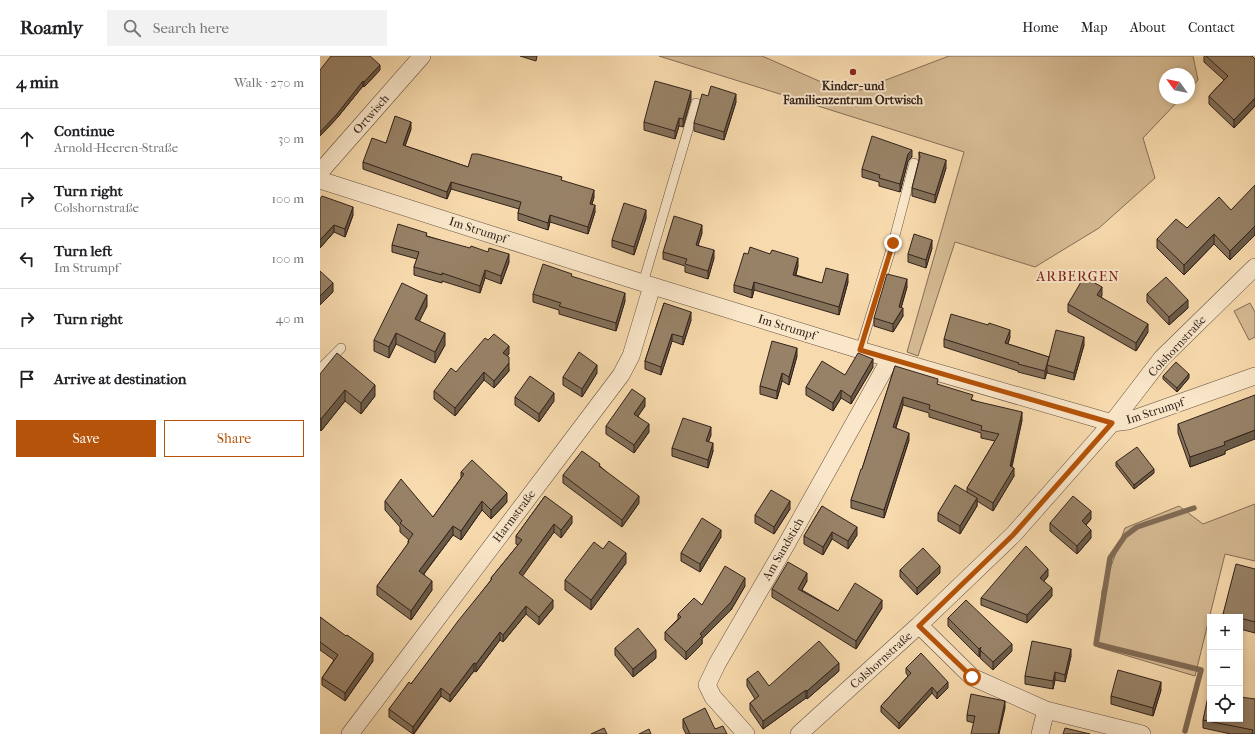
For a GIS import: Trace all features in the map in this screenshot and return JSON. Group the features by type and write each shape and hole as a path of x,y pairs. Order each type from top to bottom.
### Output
{"street":[{"name":"Ortwisch","path":"320,172 422,56"},
{"name":"Im Strumpf","path":"320,180 860,350 1112,423 1128,421 1255,376"},
{"name":"Colshornstraße","path":"799,734 919,626 1013,535 1112,423 1162,358 1255,267"},
{"name":"Harmstraße","path":"350,734 620,375 631,356 647,284"},
{"name":"Am Sandstich","path":"746,734 713,697 707,685 717,664 786,545 890,359"},
{"path":"919,626 972,677 1046,710 1142,734"},
{"path":"1040,734 1046,710"}],"lane":[{"path":"647,284 696,103"},
{"path":"860,350 893,243 914,163"},
{"path":"320,369 341,348"}],"shaded area":[{"path":"659,56 762,56 835,88 857,91 949,56 1193,56 1198,80 1195,83 1195,68 1159,68 1159,104 1175,104 1143,138 1155,178 1099,228 1035,267 955,242 918,356 907,352 964,152"},
{"path":"1250,303 1255,312 1255,337 1249,340 1234,311"},
{"path":"1255,504 1255,561 1225,554 1210,614 1207,614 1207,627 1195,676 1098,647 1102,591 1125,528 1179,506 1203,524"}],"building":[{"path":"331,56 370,56 380,65 364,82 363,81 337,114 320,132 320,70"},
{"path":"1206,56 1252,56 1255,59 1255,98 1234,120 1209,96 1228,76"},
{"path":"655,81 691,91 683,119 679,118 675,131 644,122"},
{"path":"711,86 736,94 724,132 694,123 702,94 708,96"},
{"path":"395,116 411,122 403,145 468,167 472,154 478,154 562,177 561,180 594,190 590,204 595,205 588,227 550,215 548,223 518,213 521,202 451,182 447,192 363,162 372,138 386,143"},
{"path":"872,136 912,150 908,154 900,184 879,178 880,175 862,169"},
{"path":"919,152 946,160 935,195 912,188 920,157"},
{"path":"1255,185 1255,226 1230,251 1214,234 1184,265 1157,239 1176,219 1187,228 1219,197 1231,210"},
{"path":"322,196 353,207 345,229 334,225 320,240 320,199"},
{"path":"624,203 646,210 634,247 612,240"},
{"path":"674,216 702,225 696,245 714,250 708,271 685,264 687,259 663,252"},
{"path":"398,224 427,233 426,236 470,248 471,246 488,252 489,248 509,254 501,276 485,270 480,286 442,273 442,275 414,267 419,252 392,245"},
{"path":"914,234 932,240 926,260 908,254"},
{"path":"750,247 770,254 772,250 798,258 793,275 822,283 826,268 848,274 839,307 754,282 752,290 734,285 744,253 748,254"},
{"path":"543,264 572,274 571,276 625,293 616,323 559,306 561,303 533,294"},
{"path":"320,271 333,283 320,296"},
{"path":"887,274 907,279 899,307 903,308 893,324 874,318"},
{"path":"1084,277 1102,287 1097,295 1148,324 1136,343 1068,304"},
{"path":"1166,277 1188,300 1169,317 1147,294"},
{"path":"402,283 427,295 415,319 445,333 435,352 396,333 389,347 374,340"},
{"path":"664,303 691,312 683,337 672,334 661,367 645,361"},
{"path":"951,314 988,325 989,323 1010,330 1005,343 1049,357 1045,371 1018,364 1019,363 944,339"},
{"path":"1056,330 1084,337 1074,373 1047,365"},
{"path":"494,334 509,346 503,353 509,357 509,363 494,381 484,372 455,408 434,391 451,368 456,372 485,338 488,340"},
{"path":"772,341 797,348 789,377 782,373 777,391 760,386"},
{"path":"579,352 597,365 582,389 563,377"},
{"path":"337,353 375,385 361,403 345,390 321,419 320,374"},
{"path":"858,353 873,359 851,397 841,390 833,403 806,387 822,361 845,375"},
{"path":"1176,362 1189,374 1177,388 1163,376"},
{"path":"895,366 938,379 937,384 973,395 971,400 1022,412 1010,466 1014,468 993,503 967,488 999,434 981,430 982,426 929,409 930,405 903,397 893,427 909,433 884,510 851,500"},
{"path":"530,376 554,393 539,414 515,397"},
{"path":"632,389 645,398 634,414 649,424 634,445 606,426"},
{"path":"1255,395 1255,430 1224,442 1225,445 1190,457 1178,424"},
{"path":"683,418 711,427 706,441 713,443 708,460 672,448"},
{"path":"1137,447 1154,469 1134,485 1116,462"},
{"path":"582,451 600,464 599,466 639,496 622,520 563,475"},
{"path":"472,460 507,493 491,510 482,501 461,531 453,526 419,571 432,581 411,611 377,586 409,542 408,541 413,534 400,523 402,521 385,501 401,479 433,517 464,474 461,472"},
{"path":"955,485 977,498 960,526 938,513"},
{"path":"771,490 790,501 774,527 755,515"},
{"path":"545,496 572,516 561,530 554,524 519,573 553,600 539,617 526,606 503,635 500,632 450,695 441,688 413,727 389,709 409,682 411,684 458,621 492,579 491,578 522,540 516,536"},
{"path":"1073,496 1091,511 1082,521 1091,530 1077,546 1050,523"},
{"path":"822,506 857,527 848,541 832,532 823,547 804,536"},
{"path":"702,518 721,530 700,564 681,553"},
{"path":"609,541 626,553 591,600 565,580 594,542 603,549"},
{"path":"1026,546 1048,569 1040,578 1052,588 1027,615 981,598"},
{"path":"923,548 940,566 917,588 900,570"},
{"path":"788,562 807,573 798,589 838,611 855,583 882,600 856,641 772,589"},
{"path":"1236,564 1255,569 1255,622 1243,619 1243,614 1223,614"},
{"path":"725,566 745,578 731,602 700,634 702,636 686,652 665,632 681,617 678,614 694,598 702,605"},
{"path":"966,600 1012,644 993,662 980,650 981,647 979,649 948,618"},
{"path":"320,617 373,653 345,693 322,678 338,655 320,642"},
{"path":"638,628 656,650 633,669 615,648"},
{"path":"819,641 839,663 807,691 806,690 763,721 750,703 759,696 747,679 758,671 769,686"},
{"path":"1032,641 1071,649 1065,675 1055,672 1053,681 1025,676"},
{"path":"921,653 948,682 937,693 932,687 899,723 881,706 911,673 906,668"},
{"path":"1118,670 1161,682 1153,708 1111,696"},
{"path":"971,694 1005,701 998,734 971,734 975,716 967,715"},
{"path":"1243,697 1255,699 1255,734 1252,734 1253,730 1213,722 1243,722"},
{"path":"1207,701 1207,721 1203,720"},
{"path":"705,708 715,729 723,726 727,734 690,734 683,719"},
{"path":"604,728 607,734 591,734"},
{"path":"1065,728 1090,734 1063,734"},
{"path":"649,729 651,734 639,734"}],"waterway":[{"path":"1185,731 1201,670 1096,644 1110,558 1125,536 1137,527 1194,508"}],"place":[{"name":"Kinder- und Familienzentrum Ortwisch","path":"853,72"}],"district":[{"name":"ARBERGEN","path":"1078,276"}],"route":[{"path":"893,243 860,350 1112,423 1013,535 919,626 972,677"}]}
